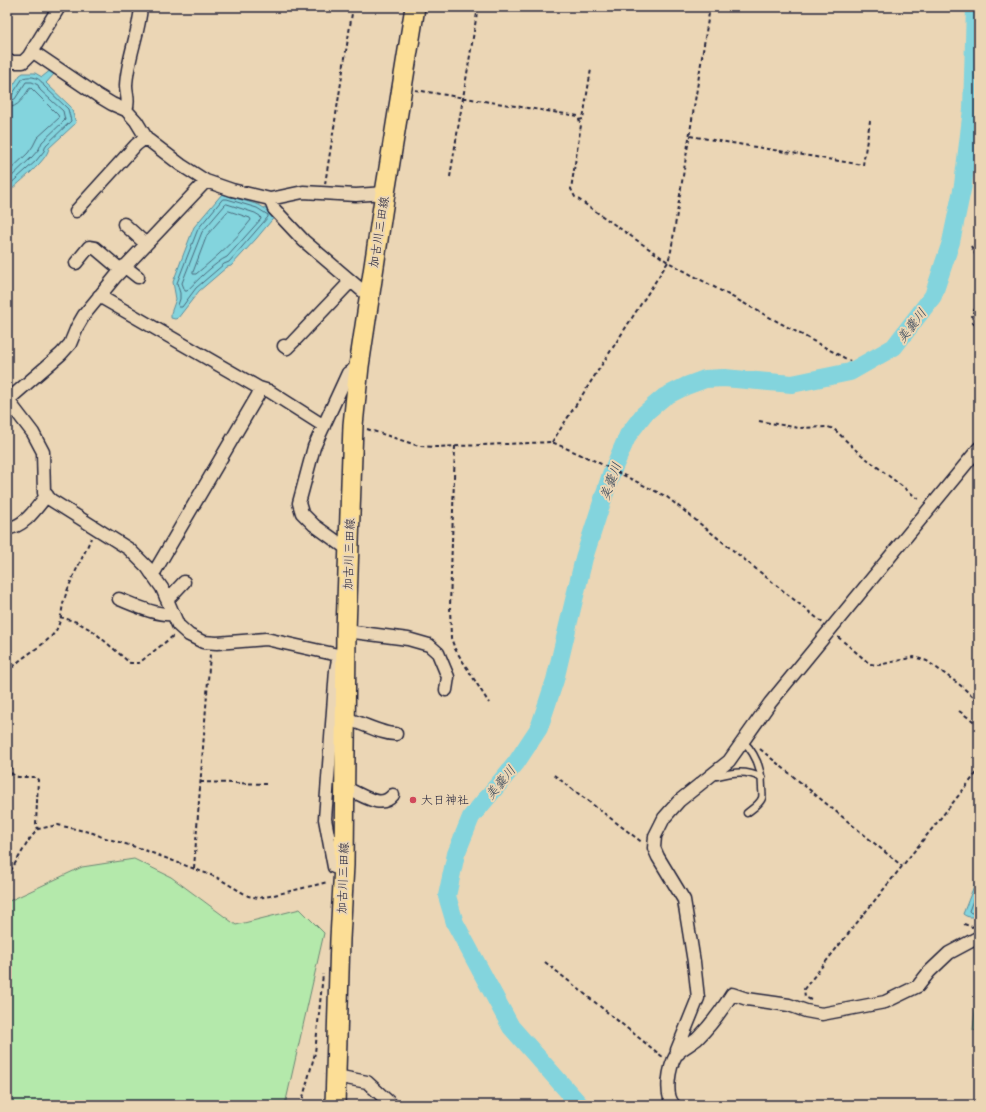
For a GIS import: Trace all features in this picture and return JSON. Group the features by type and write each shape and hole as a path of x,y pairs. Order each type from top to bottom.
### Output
{"main road":[{"name":"加古川三田線","path":"336,1105 345,788 346,719 343,656 346,632 353,425 359,366 415,7"}],"street":[{"path":"7,62 23,62 29,56 59,7"},
{"path":"126,110 129,104 126,88 128,67 141,7"},
{"path":"32,51 97,95 126,110 136,121 146,137 181,165 206,181 232,190 270,199 303,192 323,194 385,193"},
{"path":"76,211 136,144 146,137"},
{"path":"206,181 123,268 99,296 84,315 70,344 61,354 8,399 33,433 43,452 44,493 51,500 129,549 151,573 162,588 178,625 189,635 203,642 212,643 266,639 343,656 336,670 326,819 334,867 343,874"},
{"path":"270,199 274,209 304,241 365,293 370,294"},
{"path":"124,224 146,244"},
{"path":"76,263 89,247 95,248 138,277"},
{"path":"284,346 287,348 351,281"},
{"path":"99,296 259,388 269,391 324,426"},
{"path":"349,549 314,525 302,513 299,503 314,447 348,373 359,366"},
{"path":"151,573 155,571 163,558 258,395 259,388"},
{"path":"674,1105 671,1102 668,1090 671,1070 676,1058 677,1050 698,998 684,900 658,857 654,848 655,836 664,818 679,801 729,761 770,702 979,448"},
{"path":"7,528 22,522 47,495"},
{"path":"166,598 171,596 184,582"},
{"path":"119,599 156,612 173,614"},
{"path":"346,632 408,639 429,645 438,653 448,677 446,690"},
{"path":"346,719 389,735 396,734"},
{"path":"345,788 355,791 371,800 381,802 389,800 393,795"},
{"path":"676,1058 717,1017 732,994 746,999 789,1005 806,1011 822,1014 884,1002 918,986 929,972 949,953 979,937"},
{"path":"336,1076 367,1082 392,1105"}],"lane":[{"path":"743,740 750,748 758,762 762,778 762,798 747,813"},
{"path":"714,774 717,776 741,772 753,773 762,778"}],"path":[{"path":"323,194 353,7"},
{"path":"450,177 478,7"},
{"path":"552,442 668,262 690,136 710,7"},
{"path":"579,120 583,119 592,69"},
{"path":"402,88 578,116 581,125 571,189 576,197 668,262 850,361"},
{"path":"690,136 864,165 870,121"},
{"path":"971,246 979,261"},
{"path":"979,303 972,314 973,323 979,328"},
{"path":"760,422 800,428 828,427 834,429 858,452 930,508"},
{"path":"353,425 419,446 552,442 595,461 667,497 830,629 870,664 879,664 914,656 927,662 979,702"},
{"path":"455,446 450,606 451,638 455,649 489,703"},
{"path":"7,680 8,674 13,666 42,645 55,632 68,590 95,528"},
{"path":"60,617 77,622 93,631 130,663 139,663 182,629"},
{"path":"194,868 212,643"},
{"path":"959,711 979,725"},
{"path":"743,740 778,763 902,866"},
{"path":"7,752 12,774 18,777 36,777 38,780 36,824 38,829"},
{"path":"812,1001 806,997 804,989 979,770"},
{"path":"554,774 646,845 654,848"},
{"path":"200,782 266,784"},
{"path":"7,877 29,840 38,829 58,825 93,833 194,868 216,877 248,896 258,898 277,895 343,874"},
{"path":"964,924 972,927 979,923"},
{"path":"545,962 663,1057 676,1058"},
{"path":"302,1105 315,1053 324,973"}],"green space":[{"path":"134,859 171,877 236,925 300,909 324,933 285,1105 7,1105 7,902 82,867"},
{"path":"979,972 979,1031 973,1030"}],"water":[{"path":"52,69 55,73 46,83 71,107 76,123 49,148 38,165 9,192 7,189 7,95 20,75 23,73 35,73 42,77"},
{"path":"222,194 259,205 276,215 231,266 227,267 199,291 178,318 171,318 171,313 176,299 173,282 194,227"},
{"path":"979,873 979,914 969,917 963,914"}],"waterway":[{"name":"美嚢川","path":"580,1105 511,1027 455,923 447,896 456,854 471,817 516,763 539,728 555,680 584,558 611,474 628,435 644,414 664,397 686,386 705,379 724,378 792,384 850,372 894,347 933,296 951,242 963,185 972,109 975,7"}],"place":[{"name":"大日神社","path":"413,800"}]}
